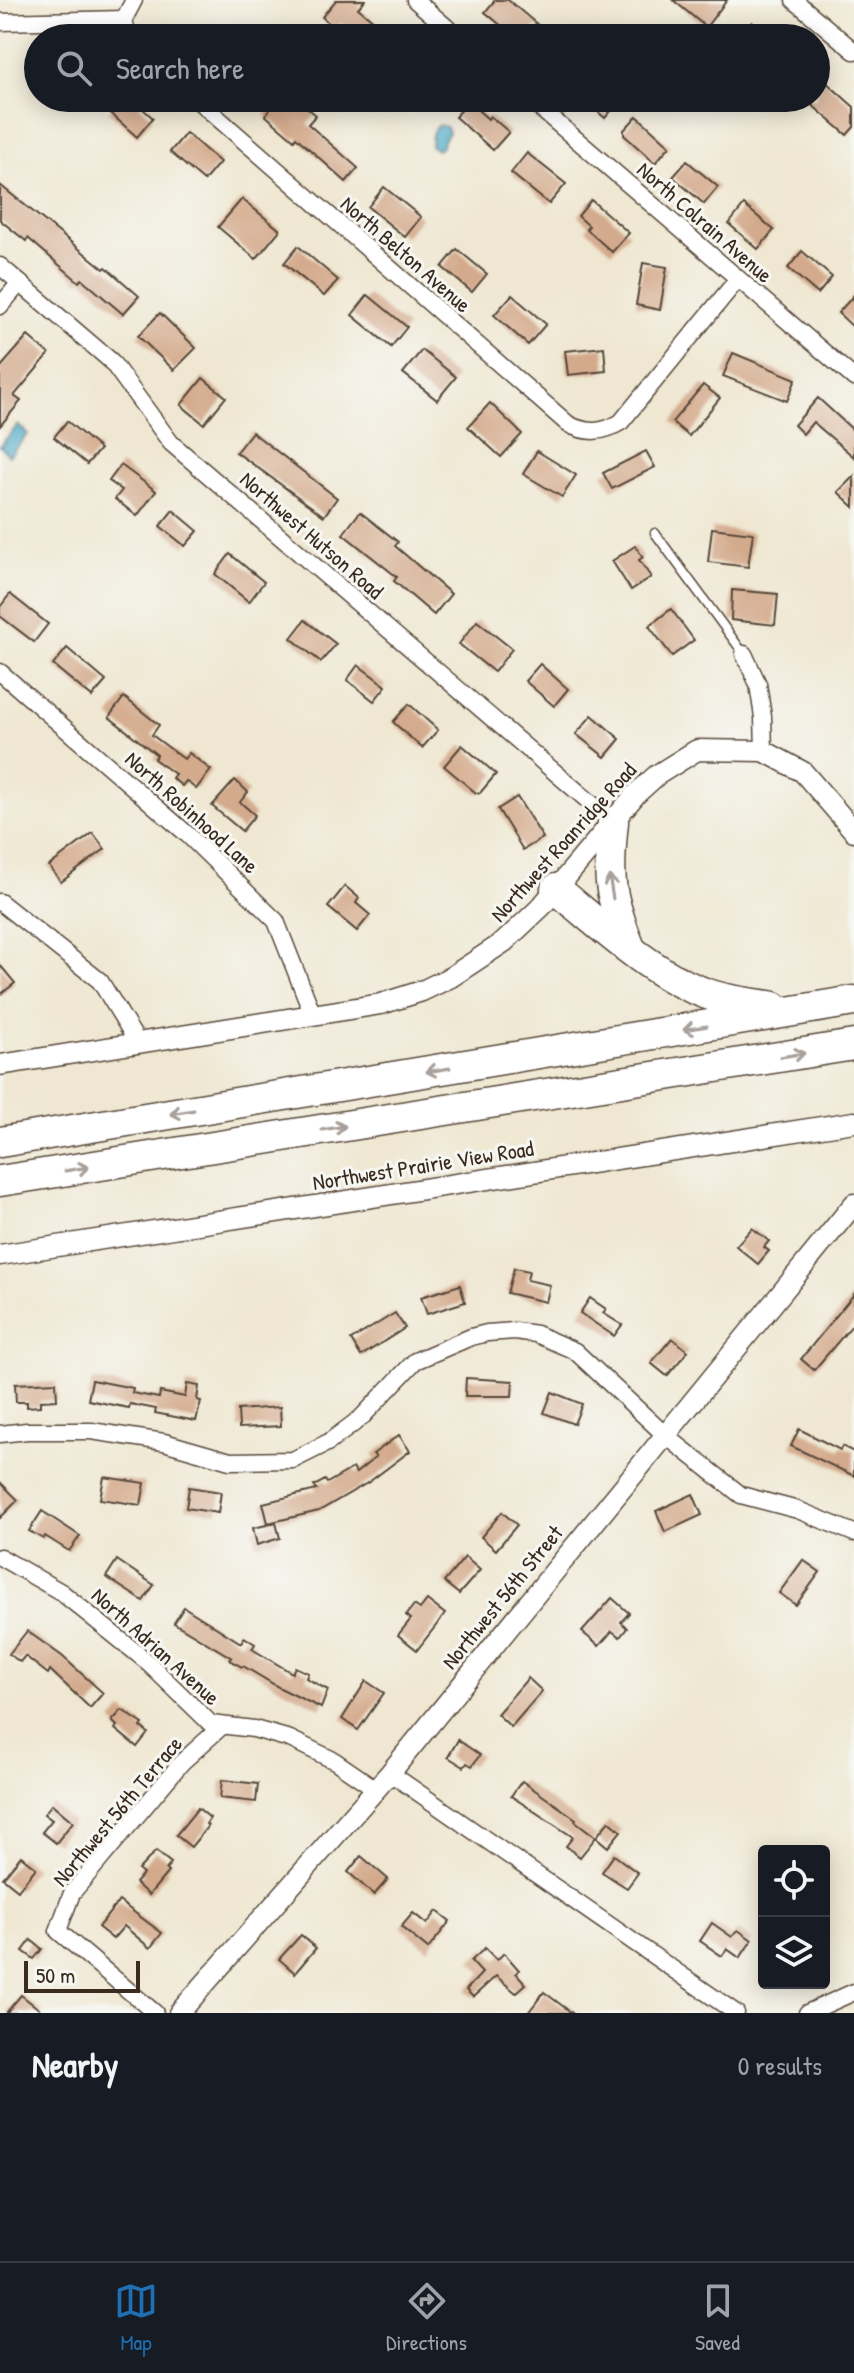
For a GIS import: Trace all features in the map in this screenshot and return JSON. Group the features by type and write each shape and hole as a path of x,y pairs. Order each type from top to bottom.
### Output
{"highway":[{"path":"613,822 609,884 616,914 630,950"},
{"path":"556,889 630,950 701,992 800,1011"},
{"path":"0,1142 852,1001"},
{"path":"0,1181 849,1046"}],"street":[{"path":"125,24 124,19 134,0"},
{"path":"415,0 443,24"},
{"path":"794,0 826,24"},
{"path":"0,22 124,19"},
{"path":"830,27 851,43"},
{"name":"North Belton Avenue","path":"211,112 568,424 578,429 593,431 611,428 629,415 737,280"},
{"name":"North Colrain Avenue","path":"544,112 854,378"},
{"name":"Northwest Hutson Road","path":"0,266 111,361 171,443 613,822"},
{"path":"0,306 20,283"},
{"path":"744,654 758,684 764,751"},
{"name":"North Robinhood Lane","path":"0,672 187,834 276,921 313,1015"},
{"name":"Northwest Roanridge Road","path":"0,1065 392,1001 451,977 504,942 541,907 636,794 657,775 697,750 764,751 803,772 854,831"},
{"path":"0,902 100,981 138,1043"},
{"name":"Northwest Prairie View Road","path":"0,1255 854,1122"},
{"name":"Northwest 56th Street","path":"179,2013 390,1773 854,1204"},
{"path":"0,1434 91,1431 164,1442 230,1461 293,1460 329,1442 361,1418 415,1361 471,1337 515,1331 556,1340 575,1351 665,1435 741,1495 798,1510 854,1533"},
{"name":"North Adrian Avenue","path":"0,1557 61,1592 144,1659 202,1718 221,1727 254,1729 290,1739 335,1761 376,1789"},
{"name":"Northwest 56th Terrace","path":"155,2013 58,1931 72,1893 182,1762 221,1727"},
{"path":"390,1773 736,2013"},
{"path":"807,2013 854,1992"}],"lane":[{"path":"655,533 744,654"}],"water":[{"path":"439,125 447,127 449,133 437,150 431,146 431,140"},
{"path":"18,425 28,434 9,456 0,446"}],"building":[{"path":"336,0 365,0 358,8 377,24 330,24 322,17"},
{"path":"495,0 508,0 537,24 499,24 485,12"},
{"path":"673,0 727,0 708,24 702,24"},
{"path":"830,86 854,107 854,127 847,135 820,112 830,112"},
{"path":"109,112 146,112 153,118 137,137"},
{"path":"268,112 312,112 316,115 308,124 358,168 346,182 296,137 294,140 265,115"},
{"path":"460,112 480,112 509,132 493,150 455,117"},
{"path":"637,116 670,146 655,163 624,135 624,130"},
{"path":"186,133 220,162 204,181 170,152"},
{"path":"527,153 566,184 549,204 511,173"},
{"path":"687,161 718,187 704,204 673,177"},
{"path":"0,185 139,296 123,314 82,279 79,282 28,238 26,241 0,220"},
{"path":"384,187 421,217 405,237 368,207"},
{"path":"242,199 280,230 256,259 218,227"},
{"path":"591,200 629,233 612,252 586,229 589,226 578,216"},
{"path":"744,205 774,230 758,249 729,224"},
{"path":"298,246 338,280 324,296 284,263"},
{"path":"457,249 487,274 472,292 442,267"},
{"path":"802,251 832,277 818,294 788,268"},
{"path":"643,263 667,267 660,310 636,305"},
{"path":"368,295 407,327 391,347 352,315"},
{"path":"512,295 546,324 528,345 494,315"},
{"path":"854,295 854,328 838,313"},
{"path":"160,313 196,348 174,370 138,336"},
{"path":"28,336 49,354 14,396 21,401 0,426 0,368"},
{"path":"604,347 606,371 568,375 565,351"},
{"path":"422,350 456,377 437,400 403,373"},
{"path":"733,353 796,379 787,401 723,376"},
{"path":"203,378 226,397 204,424 181,405"},
{"path":"703,385 720,398 689,436 672,422"},
{"path":"818,398 854,431 854,457 813,422 803,434 794,425"},
{"path":"490,403 522,434 501,457 468,427"},
{"path":"67,421 100,449 87,464 54,437"},
{"path":"252,432 337,498 324,516 236,452"},
{"path":"537,451 576,475 562,497 523,474"},
{"path":"646,451 655,467 612,489 603,473"},
{"path":"121,465 156,491 137,516 115,499 122,490 109,481"},
{"path":"854,476 854,507 838,492"},
{"path":"173,510 198,531 185,546 160,526"},
{"path":"360,512 398,542 395,546 451,594 434,615 394,581 397,577 343,534"},
{"path":"712,528 753,533 748,567 708,562"},
{"path":"635,546 643,557 639,560 651,577 631,590 612,561"},
{"path":"230,554 264,582 249,602 215,574"},
{"path":"732,590 778,594 775,625 731,620"},
{"path":"10,594 48,624 34,642 0,616 0,607"},
{"path":"671,609 694,640 672,656 649,626"},
{"path":"305,620 336,644 321,662 291,638"},
{"path":"477,621 512,649 494,672 459,644"},
{"path":"67,648 106,681 92,697 53,665"},
{"path":"540,664 568,689 554,706 525,681"},
{"path":"358,665 386,686 374,701 347,680"},
{"path":"124,697 159,725 152,735 184,759 189,753 211,770 196,789 186,781 182,786 172,778 175,774 154,759 157,755 109,717"},
{"path":"409,704 438,730 422,748 393,722"},
{"path":"592,715 620,739 605,757 576,734"},
{"path":"462,745 496,774 480,793 476,793 444,766"},
{"path":"235,780 248,792 240,802 255,815 242,831 212,806"},
{"path":"517,797 543,838 523,850 498,809"},
{"path":"93,833 105,849 61,882 49,866"},
{"path":"345,886 359,898 356,903 370,915 357,931 328,907"},
{"path":"0,965 15,983 0,995"},
{"path":"752,1228 769,1241 764,1247 769,1251 758,1264 736,1246"},
{"path":"514,1268 529,1271 527,1280 550,1285 546,1302 507,1293"},
{"path":"460,1285 465,1302 427,1314 421,1297"},
{"path":"854,1294 854,1323 814,1370 801,1359"},
{"path":"590,1298 606,1309 603,1313 622,1325 614,1336 580,1313"},
{"path":"395,1313 405,1328 361,1356 351,1340"},
{"path":"672,1338 688,1351 667,1376 651,1363"},
{"path":"466,1378 513,1381 512,1396 465,1396"},
{"path":"92,1380 133,1388 132,1393 159,1398 160,1392 185,1397 187,1384 199,1386 197,1400 201,1401 196,1421 155,1413 156,1409 130,1404 129,1408 88,1400"},
{"path":"56,1382 57,1400 40,1401 40,1406 27,1407 27,1402 16,1402 15,1384"},
{"path":"552,1392 582,1404 574,1424 544,1413"},
{"path":"280,1407 281,1426 239,1428 238,1410"},
{"path":"799,1429 840,1450 842,1446 854,1452 854,1476 791,1446"},
{"path":"399,1435 410,1451 369,1482 319,1511 268,1523 263,1503 317,1490 314,1486 325,1480 327,1483 353,1468 356,1473 376,1457 373,1454"},
{"path":"104,1477 145,1483 141,1505 100,1499"},
{"path":"0,1482 18,1500 0,1518"},
{"path":"189,1487 221,1492 218,1513 186,1508"},
{"path":"693,1494 702,1515 665,1532 656,1511"},
{"path":"42,1511 80,1536 69,1551 45,1536 43,1539 29,1531"},
{"path":"502,1512 517,1525 496,1550 481,1537"},
{"path":"276,1523 280,1538 257,1545 253,1528"},
{"path":"465,1557 480,1570 459,1594 444,1582"},
{"path":"117,1560 154,1585 143,1601 106,1577"},
{"path":"803,1560 820,1572 796,1605 779,1593"},
{"path":"612,1598 629,1613 621,1622 627,1628 620,1637 612,1631 599,1646 582,1632"},
{"path":"427,1600 445,1614 417,1650 398,1635 411,1619 406,1615 414,1605 420,1609"},
{"path":"184,1607 241,1643 244,1637 255,1644 252,1649 292,1673 295,1667 308,1673 306,1678 328,1690 321,1708 242,1667 174,1623"},
{"path":"27,1631 62,1656 103,1693 90,1708 50,1670 48,1674 25,1656 20,1662 9,1654"},
{"path":"528,1678 542,1691 511,1727 497,1714"},
{"path":"366,1681 384,1693 358,1730 342,1719"},
{"path":"122,1710 143,1724 141,1727 148,1733 137,1747 115,1729 117,1726 112,1721"},
{"path":"458,1740 480,1755 472,1766 467,1763 464,1767 448,1757"},
{"path":"222,1780 258,1784 256,1802 220,1798"},
{"path":"522,1781 596,1837 580,1857 566,1846 573,1837 511,1796"},
{"path":"52,1804 73,1822 56,1843 42,1832 52,1820 44,1814"},
{"path":"198,1808 210,1818 206,1824 208,1826 191,1847 176,1835"},
{"path":"609,1821 621,1831 608,1847 596,1837"},
{"path":"156,1851 171,1863 166,1870 168,1872 149,1895 135,1883 143,1874 138,1870"},
{"path":"614,1855 638,1873 627,1888 602,1872"},
{"path":"21,1856 36,1868 18,1890 3,1878"},
{"path":"361,1856 388,1879 374,1895 348,1872"},
{"path":"119,1901 162,1933 150,1948 124,1926 113,1939 98,1927"},
{"path":"437,1911 450,1921 428,1949 401,1927 413,1913 427,1924"},
{"path":"712,1923 732,1937 738,1930 752,1940 740,1958 727,1949 722,1956 700,1941"},
{"path":"301,1935 316,1948 295,1973 279,1959"},
{"path":"31,1940 42,1949 34,1959 23,1951"},
{"path":"485,1948 497,1960 504,1953 519,1970 516,1973 526,1984 516,1993 496,1976 473,1997 466,1990 482,1973 471,1961"},
{"path":"544,1992 572,2013 528,2013"},
{"path":"21,1995 44,2013 6,2013"}]}
